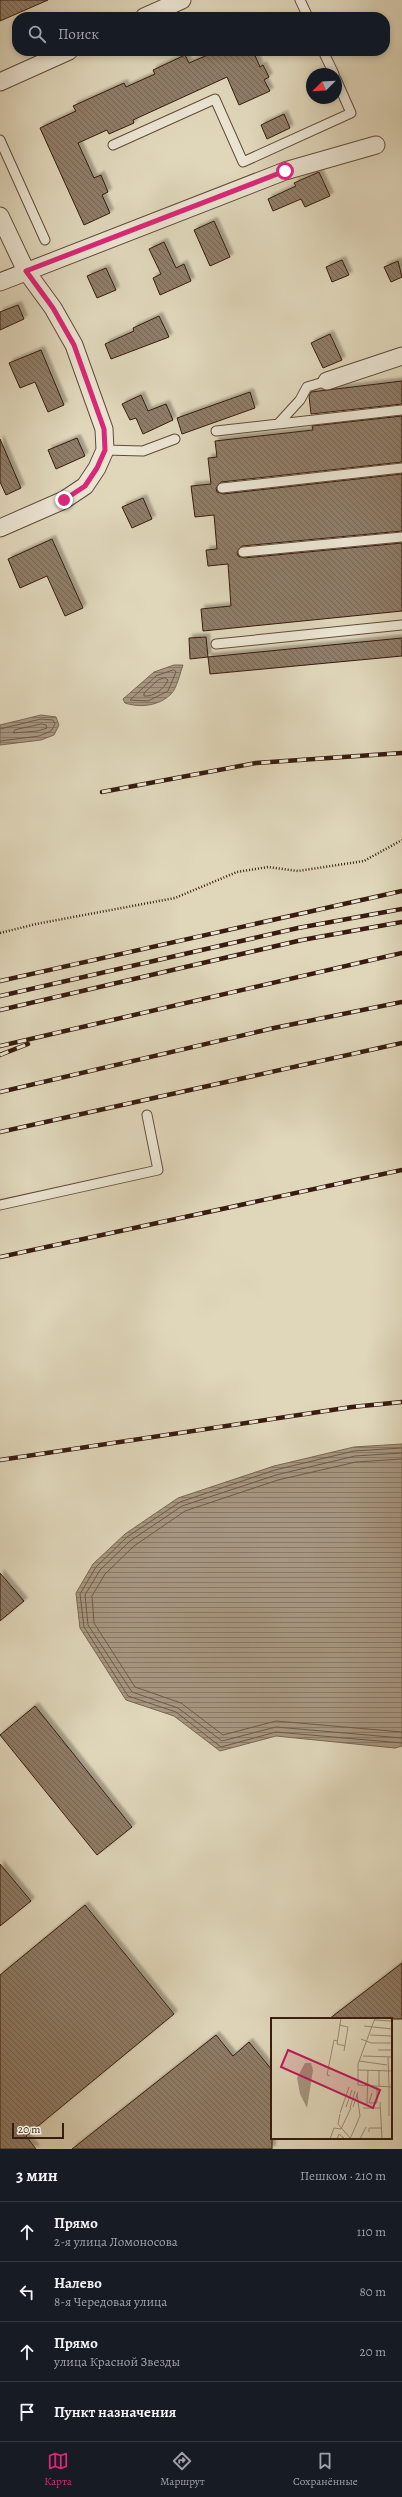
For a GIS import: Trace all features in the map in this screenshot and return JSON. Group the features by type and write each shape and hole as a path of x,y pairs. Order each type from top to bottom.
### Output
{"street":[{"path":"155,12 182,0"},
{"path":"0,82 58,56"},
{"path":"0,282 285,171 320,159 376,145"},
{"path":"0,216 26,271 53,308 74,345 104,429 105,450 97,468 85,486 64,500 0,528"},
{"path":"328,381 402,356"}],"lane":[{"path":"300,0 306,12"},
{"path":"325,56 331,68"},
{"path":"113,145 215,99 243,162 351,113 342,93"},
{"path":"0,140 45,240"},
{"path":"278,424 300,400 307,387 328,381"},
{"path":"216,431 402,410"},
{"path":"105,450 143,451 175,439"},
{"path":"222,488 402,468"},
{"path":"243,552 402,536"},
{"path":"216,644 402,624"},
{"path":"0,1205 158,1170 147,1115"}],"path":[{"path":"0,933 36,924 175,898 237,872 268,867 298,871 364,860 402,840"}],"water":[{"path":"174,665 183,665 175,688 166,698 143,706 125,703 123,699 154,672"},
{"path":"41,715 56,717 59,725 54,735 41,740 0,745 0,725"},
{"path":"402,1444 402,1746 395,1748 276,1736 220,1751 174,1716 126,1700 80,1628 76,1593 93,1564 125,1534 178,1498 274,1466 354,1447"}],"building":[{"path":"0,0 48,0 21,12 12,12 12,16 0,21"},
{"path":"183,56 186,56 189,63 205,56 255,56 260,67 263,65 269,77 264,80 270,91 239,105 227,77 133,120 134,123 109,134 107,130 78,143 94,178 101,175 108,192 102,195 110,213 84,225 40,128 76,111 73,106 124,83 126,87 155,74 153,70"},
{"path":"284,114 290,128 267,139 261,125"},
{"path":"319,172 330,196 305,207 301,199 273,211 268,199 296,186 294,183"},
{"path":"214,221 230,257 210,266 194,230"},
{"path":"164,242 176,268 184,264 191,281 160,295 153,278 161,274 149,249"},
{"path":"342,260 349,275 332,282 326,267"},
{"path":"398,261 402,277 391,282 384,267"},
{"path":"106,268 116,290 97,298 87,276"},
{"path":"18,305 24,319 0,330 0,312"},
{"path":"159,316 169,337 111,359 105,344 134,331 133,328"},
{"path":"330,334 342,360 323,368 311,343"},
{"path":"41,350 64,405 48,412 35,382 20,388 9,363"},
{"path":"402,381 402,404 311,414 309,396 311,392"},
{"path":"250,392 255,408 182,434 177,418"},
{"path":"141,395 148,411 166,404 173,420 143,434 136,418 130,420 122,404"},
{"path":"402,416 402,462 221,482 216,488 217,492 223,494 402,474 402,531 242,546 237,552 238,556 244,558 402,543 402,611 203,631 201,609 231,606 228,564 208,566 206,550 217,549 214,515 195,517 191,486 211,484 208,458 217,457 215,441 313,430 312,426"},
{"path":"77,438 85,456 56,469 48,450"},
{"path":"0,439 21,488 6,495 0,482"},
{"path":"143,498 152,519 132,528 122,507"},
{"path":"52,539 83,608 65,616 47,576 20,588 8,559"},
{"path":"206,637 208,657 190,659 189,638"},
{"path":"402,638 402,656 210,674 208,657"},
{"path":"0,1573 24,1601 0,1621"},
{"path":"35,1706 132,1827 97,1855 0,1735"},
{"path":"0,1864 31,1901 0,1926"},
{"path":"85,1905 174,2014 26,2136 36,2149 0,2149 0,1975"},
{"path":"402,1963 402,2019 330,2018"},
{"path":"216,2035 233,2056 249,2042 271,2069 272,2149 72,2149"}],"railway":[{"path":"102,792 256,763 402,753"},
{"path":"0,981 402,891"},
{"path":"0,996 298,928 402,909"},
{"path":"0,1010 302,940 402,922"},
{"path":"0,1046 402,953"},
{"path":"0,1092 274,1028 402,1002"},
{"path":"0,1132 402,1043"},
{"path":"0,1055 28,1044"},
{"path":"0,1257 402,1170"},
{"path":"0,1460 352,1407 402,1402"}],"route":[{"path":"64,500 85,486 97,468 105,450 104,429 74,345 53,308 26,271 285,171"}]}
